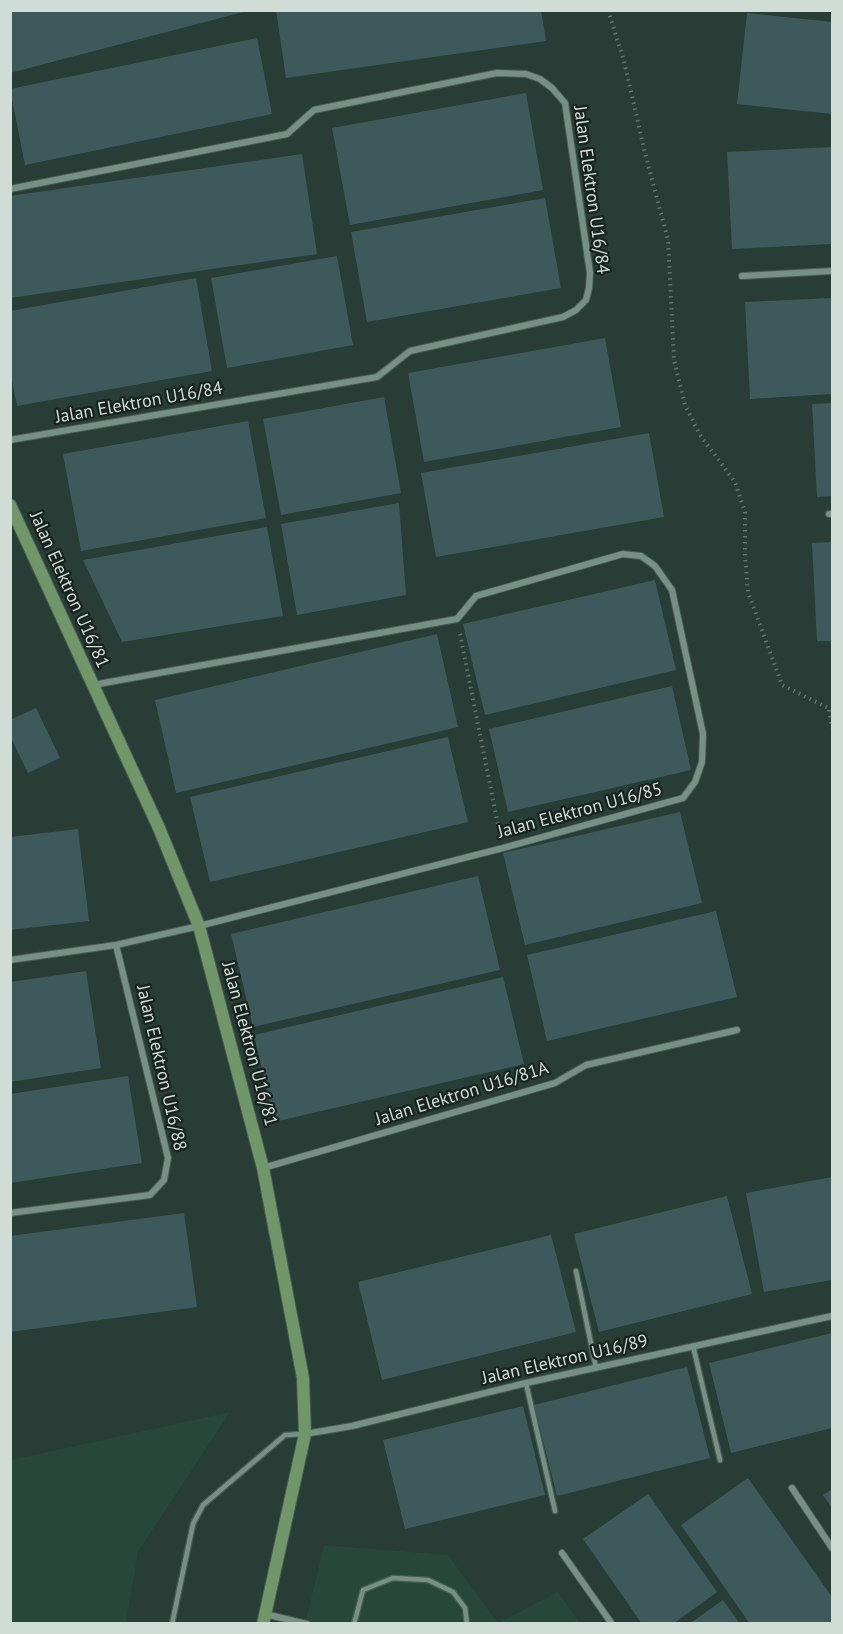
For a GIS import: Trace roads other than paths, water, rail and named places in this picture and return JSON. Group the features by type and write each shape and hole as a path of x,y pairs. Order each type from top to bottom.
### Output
{"street":[{"name":"Jalan Elektron U16/84","path":"10,189 287,134 314,110 497,73 526,74 546,84 565,102 590,273 586,300 576,310 563,317 410,351 378,377 10,440"},
{"path":"742,276 832,272"},
{"name":"Jalan Elektron U16/81","path":"10,505 159,828 199,926 263,1168 303,1378 304,1434 264,1619"},
{"name":"Jalan Elektron U16/85","path":"92,685 457,620 476,596 623,554 641,556 655,566 672,590 703,734 702,762 695,782 683,798 503,848 116,945"},
{"path":"10,960 116,945"},
{"name":"Jalan Elektron U16/88","path":"10,1213 150,1195 164,1180 168,1158 116,945"},
{"name":"Jalan Elektron U16/81A","path":"263,1168 555,1083 586,1065 737,1030"},
{"name":"Jalan Elektron U16/89","path":"304,1434 352,1426 526,1383 832,1316"},
{"path":"792,1488 832,1548"},
{"path":"562,1553 612,1623"},
{"path":"264,1619 307,1623"}],"lane":[{"path":"576,1271 596,1368"},
{"path":"693,1346 720,1460"},
{"path":"526,1383 555,1511"},
{"path":"172,1623 193,1524 203,1505 285,1435 304,1434"},
{"path":"354,1623 363,1590 393,1578 428,1580 453,1592 465,1608 467,1623"}]}
